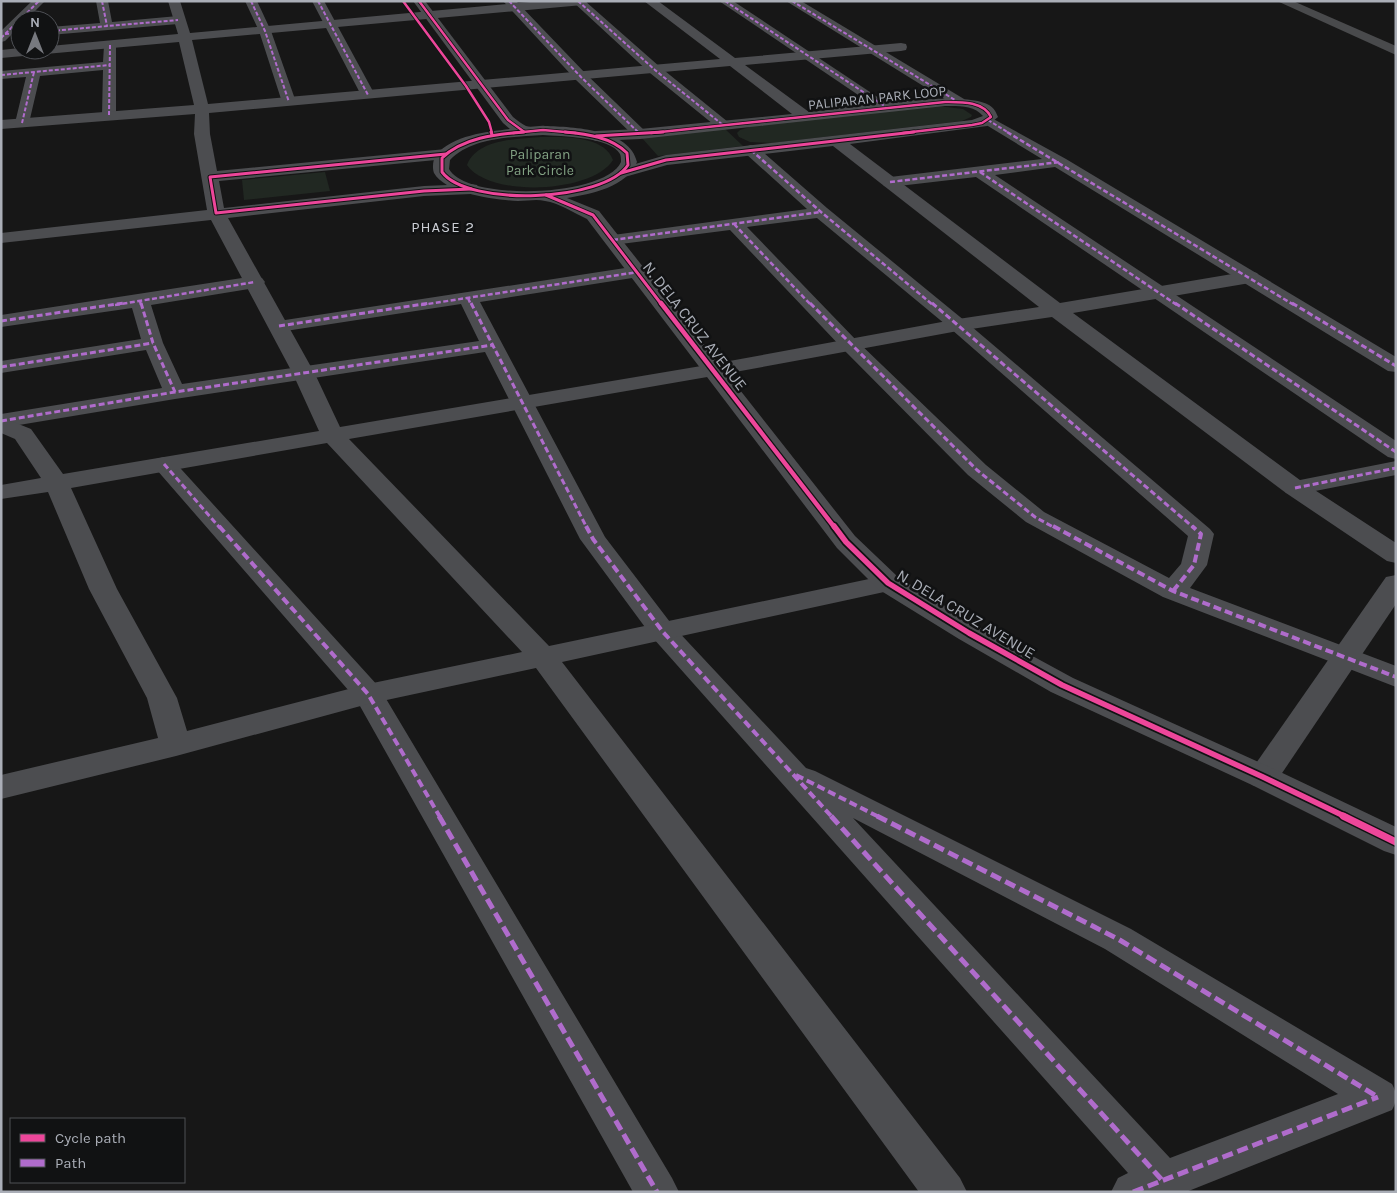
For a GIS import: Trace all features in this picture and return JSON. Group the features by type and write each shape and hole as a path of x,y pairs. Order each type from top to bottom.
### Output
{"main road":[{"path":"1282,1 1396,51"}],"street":[{"path":"3,36 39,1"},
{"path":"102,1 107,26"},
{"path":"174,1 202,108 202,134 216,213 279,326 332,435 543,657 945,1192"},
{"path":"251,1 265,31 289,102"},
{"path":"318,1 368,95"},
{"path":"403,1 466,86 489,122 492,135"},
{"path":"419,1 508,120 523,131"},
{"path":"1,54 430,16 512,4 583,1"},
{"path":"650,1 805,116"},
{"path":"725,1 887,108"},
{"path":"792,1 959,102"},
{"path":"578,2 655,70 722,125"},
{"path":"512,4 581,77 640,134"},
{"path":"60,30 178,20"},
{"path":"109,115 110,45"},
{"path":"1,125 581,77 901,47"},
{"path":"1,75 110,65"},
{"path":"22,123 34,72"},
{"name":"PALIPARAN PARK LOOP","path":"596,136 640,134 940,102 959,102 986,109 990,113 988,120"},
{"path":"622,173 628,166 627,152 610,140 562,131 523,131 492,135 458,146 446,154 441,162 441,169 446,177 471,189 493,194 546,195 597,185 622,173 666,160 972,125 988,120 1396,366"},
{"path":"834,140 1056,310 1295,488 1396,555"},
{"path":"750,150 821,212 958,325 1201,534 1194,565 1173,592"},
{"path":"210,177 446,154"},
{"path":"890,182 1060,162"},
{"path":"980,172 1396,452"},
{"path":"593,215 597,185"},
{"path":"1,238 424,191 471,189"},
{"name":"N. DELA CRUZ AVENUE","path":"546,195 593,215 846,542 888,583 968,633 1062,685 1263,777 1396,842"},
{"path":"613,240 821,212"},
{"path":"734,224 850,345 977,470 1035,517 1173,592 1396,677"},
{"path":"279,326 638,272"},
{"path":"3,492 713,370 958,325 1250,277"},
{"path":"1,321 255,282"},
{"path":"468,298 593,539 663,632 790,772 1147,1186 1378,1097 1118,939 790,772"},
{"path":"140,301 153,343 175,392"},
{"path":"1,367 153,343"},
{"path":"1,422 175,392 493,346"},
{"path":"1,422 24,434 57,483 103,589 162,698 176,745"},
{"path":"164,464 368,694 657,1192"},
{"path":"1295,488 1396,468"},
{"path":"1,787 176,745 368,694 888,583"},
{"path":"1263,777 1395,584"}],"green space":[{"path":"938,106 963,109 972,115 962,121 772,143 750,142 739,137 737,133 740,130 753,126"},
{"path":"725,129 743,146 658,156 642,138"},
{"name":"Paliparan Park Circle","path":"541,137 582,139 592,142 608,152 613,160 602,171 585,179 564,185 541,187 518,187 496,183 479,176 467,165 472,156 488,145 510,140"},
{"path":"325,172 330,191 244,200 242,180"}],"marked path":[{"path":"1,38 39,1"},
{"path":"102,1 107,26"},
{"path":"251,1 265,31 289,102"},
{"path":"318,1 368,95"},
{"path":"509,1 581,77 640,134"},
{"path":"578,1 655,70 723,125"},
{"path":"725,1 886,107"},
{"path":"792,1 955,100"},
{"path":"60,30 178,20"},
{"path":"5,34 10,34"},
{"path":"109,115 110,45"},
{"path":"1,75 110,65"},
{"path":"22,123 34,72"},
{"path":"988,120 1396,366"},
{"path":"751,150 821,212 958,325 1201,534 1194,565 1173,591"},
{"path":"890,182 1060,162"},
{"path":"980,172 1396,452"},
{"path":"613,240 821,212"},
{"path":"734,224 850,345 977,470 1035,517 1173,591 1396,677"},
{"path":"279,326 638,272"},
{"path":"1,321 255,282"},
{"path":"468,298 593,539 663,632 1162,1180"},
{"path":"140,301 153,343 175,392"},
{"path":"1,367 153,343"},
{"path":"1,421 175,392 493,345"},
{"path":"164,464 368,694 657,1192"},
{"path":"1295,488 1396,468"},
{"path":"796,775 1118,939 1378,1097"},
{"path":"1133,1192 1378,1097"}],"cycle path":[{"path":"403,1 466,86 489,122 492,135"},
{"path":"419,1 508,120 523,131"},
{"path":"596,136 640,134 945,102 978,105 984,108 991,117 982,123 972,125 666,160 621,173"},
{"path":"543,130 579,133 608,140 620,145 627,153 628,165 616,177 594,187 556,195 536,196 496,194 478,190 455,183 442,172 442,158 450,150 464,143 518,132 543,130"},
{"path":"446,154 210,177 216,213 424,191 471,189"},
{"path":"546,195 593,215 846,542 888,583 969,633 1062,685 1263,777 1396,842"}],"district":[{"name":"PHASE 2","path":"443,227"}]}
